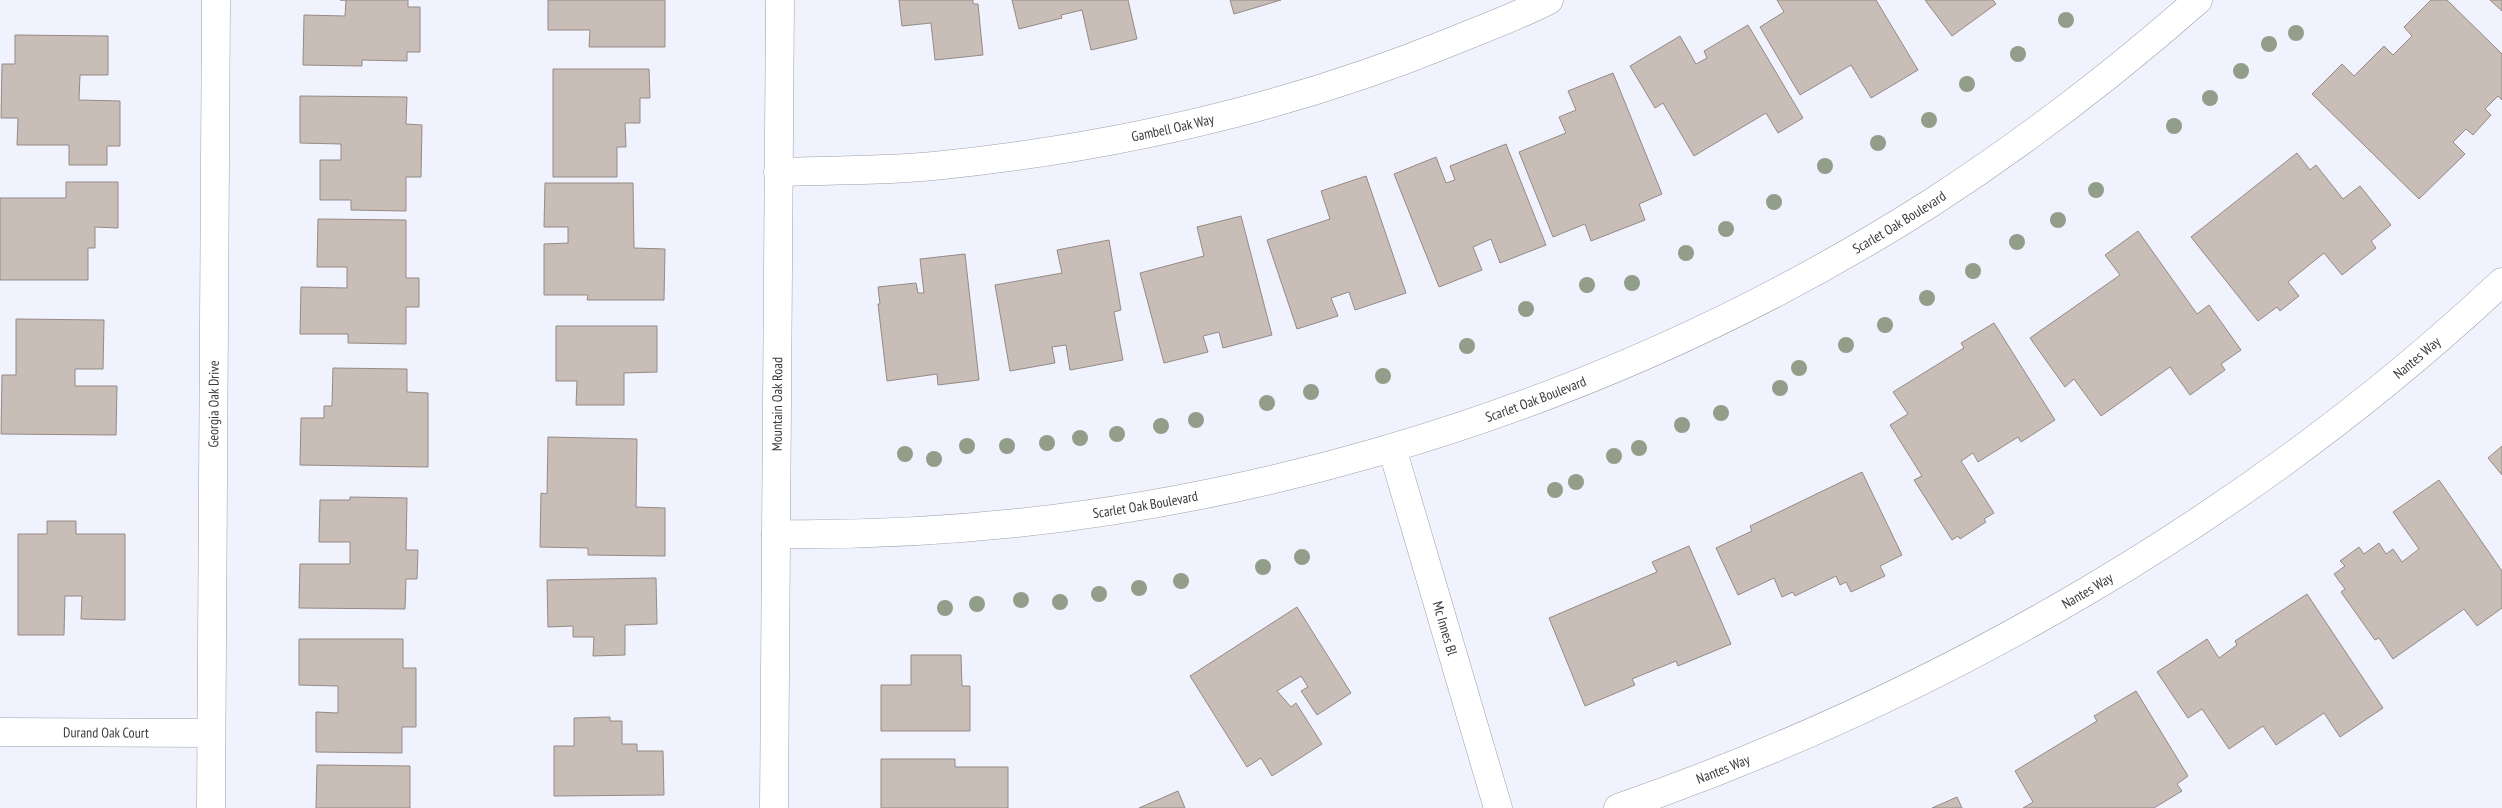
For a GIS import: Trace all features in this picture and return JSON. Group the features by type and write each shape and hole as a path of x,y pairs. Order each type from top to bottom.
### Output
{"street":[{"name":"Georgia Oak Drive","path":"211,808 216,0"},
{"name":"Mountain Oak Road","path":"774,808 780,0"},
{"name":"Gambell Oak Way","path":"778,172 932,166 1054,152 1175,129 1294,98 1411,58 1512,8 1548,0"},
{"name":"Scarlet Oak Boulevard","path":"776,534 813,535 962,528 1110,511 1255,483 1392,448 1462,426 1567,388 1669,344 1802,278 1930,203 2053,119 2140,50 2198,0"},
{"name":"Nantes Way","path":"1618,808 1676,788 1827,726 1947,668 2063,605 2214,511 2322,433 2459,322 2502,282"},
{"name":"Mc Innes Bl","path":"1392,448 1498,808"},
{"name":"Durand Oak Court","path":"0,732 211,733"}],"building":[{"path":"346,0 408,0 408,7 420,7 420,52 407,52 407,61 362,60 362,66 303,65 304,15 345,16"},
{"path":"548,0 665,0 665,47 589,47 590,30 548,30"},
{"path":"899,0 973,0 973,4 978,4 983,55 935,60 931,23 902,26"},
{"path":"1012,0 1128,0 1137,39 1091,50 1082,10 1061,15 1062,18 1019,29"},
{"path":"1230,0 1281,0 1234,14"},
{"path":"1777,0 1876,0 1918,70 1871,98 1851,65 1800,95 1760,27 1784,12"},
{"path":"1925,0 1993,0 1996,4 1952,36"},
{"path":"2431,0 2447,0 2502,54 2502,100 2498,96 2485,109 2491,115 2473,135 2466,129 2453,142 2465,154 2419,199 2312,94 2342,64 2354,76 2384,46 2393,55 2412,36 2404,27"},
{"path":"2490,0 2502,0 2502,11"},
{"path":"1748,25 1803,118 1778,133 1766,113 1694,156 1663,103 1655,108 1630,66 1680,36 1696,64 1707,58 1704,51"},
{"path":"15,35 108,36 108,75 80,75 79,100 120,101 120,146 107,146 107,165 69,165 69,145 17,145 18,118 1,118 2,64 15,64"},
{"path":"553,69 649,69 650,98 640,98 640,123 625,123 626,147 617,147 617,177 553,177"},
{"path":"1613,73 1662,194 1639,204 1645,220 1591,241 1585,224 1553,237 1519,152 1566,133 1559,117 1576,110 1568,91"},
{"path":"300,96 407,97 406,124 422,125 421,177 406,177 406,211 351,210 351,200 320,200 320,160 341,160 341,144 300,143"},
{"path":"1506,144 1546,245 1500,263 1491,239 1473,247 1482,270 1439,287 1394,174 1436,157 1446,183 1455,180 1450,166"},
{"path":"2297,153 2310,170 2316,165 2343,199 2360,186 2391,225 2371,241 2376,248 2342,275 2324,253 2288,282 2299,296 2280,311 2277,307 2258,321 2191,237"},
{"path":"1366,176 1406,293 1355,310 1349,292 1331,298 1338,316 1297,329 1267,240 1330,219 1321,191"},
{"path":"66,182 118,182 118,228 95,227 95,248 88,248 88,280 0,280 0,198 66,198"},
{"path":"545,183 633,183 634,248 665,249 664,300 587,300 588,295 544,295 544,244 568,243 568,227 544,227"},
{"path":"1241,216 1272,335 1223,348 1219,332 1203,336 1208,352 1164,363 1140,273 1204,256 1197,227"},
{"path":"318,219 406,220 406,278 419,278 419,307 406,307 406,344 348,343 348,334 300,334 301,287 347,288 347,267 317,267"},
{"path":"2138,231 2197,314 2209,305 2241,350 2221,364 2225,370 2190,395 2170,367 2101,416 2074,379 2065,387 2030,338 2120,275 2105,255"},
{"path":"1109,240 1121,310 1114,312 1123,360 1070,370 1066,345 1052,347 1055,363 1010,371 995,285 1062,273 1057,250"},
{"path":"965,254 979,380 938,385 937,374 887,381 878,304 880,304 878,287 916,283 918,293 924,293 920,259"},
{"path":"16,319 104,320 103,369 75,369 75,386 117,386 116,435 1,434 2,375 16,375"},
{"path":"1994,323 2055,420 2021,442 2018,437 1978,462 1973,453 1961,461 1994,513 1984,519 1986,522 1960,539 1958,536 1952,540 1914,480 1922,476 1890,425 1908,414 1893,392 1964,348 1961,343"},
{"path":"556,326 657,326 657,372 624,373 624,405 576,405 577,381 556,381"},
{"path":"333,368 407,369 407,392 428,393 428,467 300,465 301,418 324,418 324,406 332,406"},
{"path":"548,437 637,439 636,507 665,508 665,556 588,555 588,548 540,547 541,493 547,494"},
{"path":"2502,446 2502,475 2488,458"},
{"path":"1862,472 1902,555 1880,566 1885,576 1851,592 1846,582 1840,585 1836,576 1795,596 1793,592 1782,597 1774,578 1738,595 1716,548 1752,531 1750,526"},
{"path":"2439,480 2502,571 2502,608 2477,626 2464,609 2393,659 2379,638 2375,640 2341,592 2345,589 2334,574 2345,566 2340,561 2359,547 2364,554 2379,543 2386,554 2393,549 2402,562 2419,549 2393,512"},
{"path":"350,497 407,498 406,550 418,550 417,579 406,579 405,609 299,608 300,564 350,564 350,542 319,542 320,500 350,500"},
{"path":"47,521 76,521 76,534 125,534 125,620 81,619 82,596 65,596 64,635 18,635 18,534 47,534"},
{"path":"1689,546 1731,644 1678,666 1676,661 1632,679 1635,685 1585,706 1549,618 1657,572 1652,562"},
{"path":"656,578 657,624 625,625 625,655 593,656 594,637 573,637 573,626 548,627 547,580"},
{"path":"2307,594 2383,708 2340,737 2324,713 2276,745 2263,726 2229,749 2202,709 2188,718 2157,672 2207,639 2219,658 2237,645 2235,641"},
{"path":"1297,607 1351,693 1317,715 1301,691 1308,687 1301,676 1277,691 1291,707 1296,703 1322,744 1272,776 1261,758 1247,767 1190,676"},
{"path":"299,639 403,639 403,668 416,668 416,727 402,727 402,753 316,752 316,712 338,713 338,686 299,685"},
{"path":"911,655 961,655 962,686 970,686 970,731 881,731 881,685 911,685"},
{"path":"2136,691 2188,776 2177,784 2182,791 2154,808 2023,808 2033,802 2015,771 2097,721 2094,716"},
{"path":"610,717 610,721 622,721 622,744 637,744 637,751 663,751 664,795 554,796 554,746 574,746 574,718"},
{"path":"881,759 955,759 955,767 1008,767 1008,808 881,808"},
{"path":"317,765 410,766 410,808 316,808"},
{"path":"1178,791 1185,808 1139,808"},
{"path":"1957,797 1962,808 1932,808"}]}
